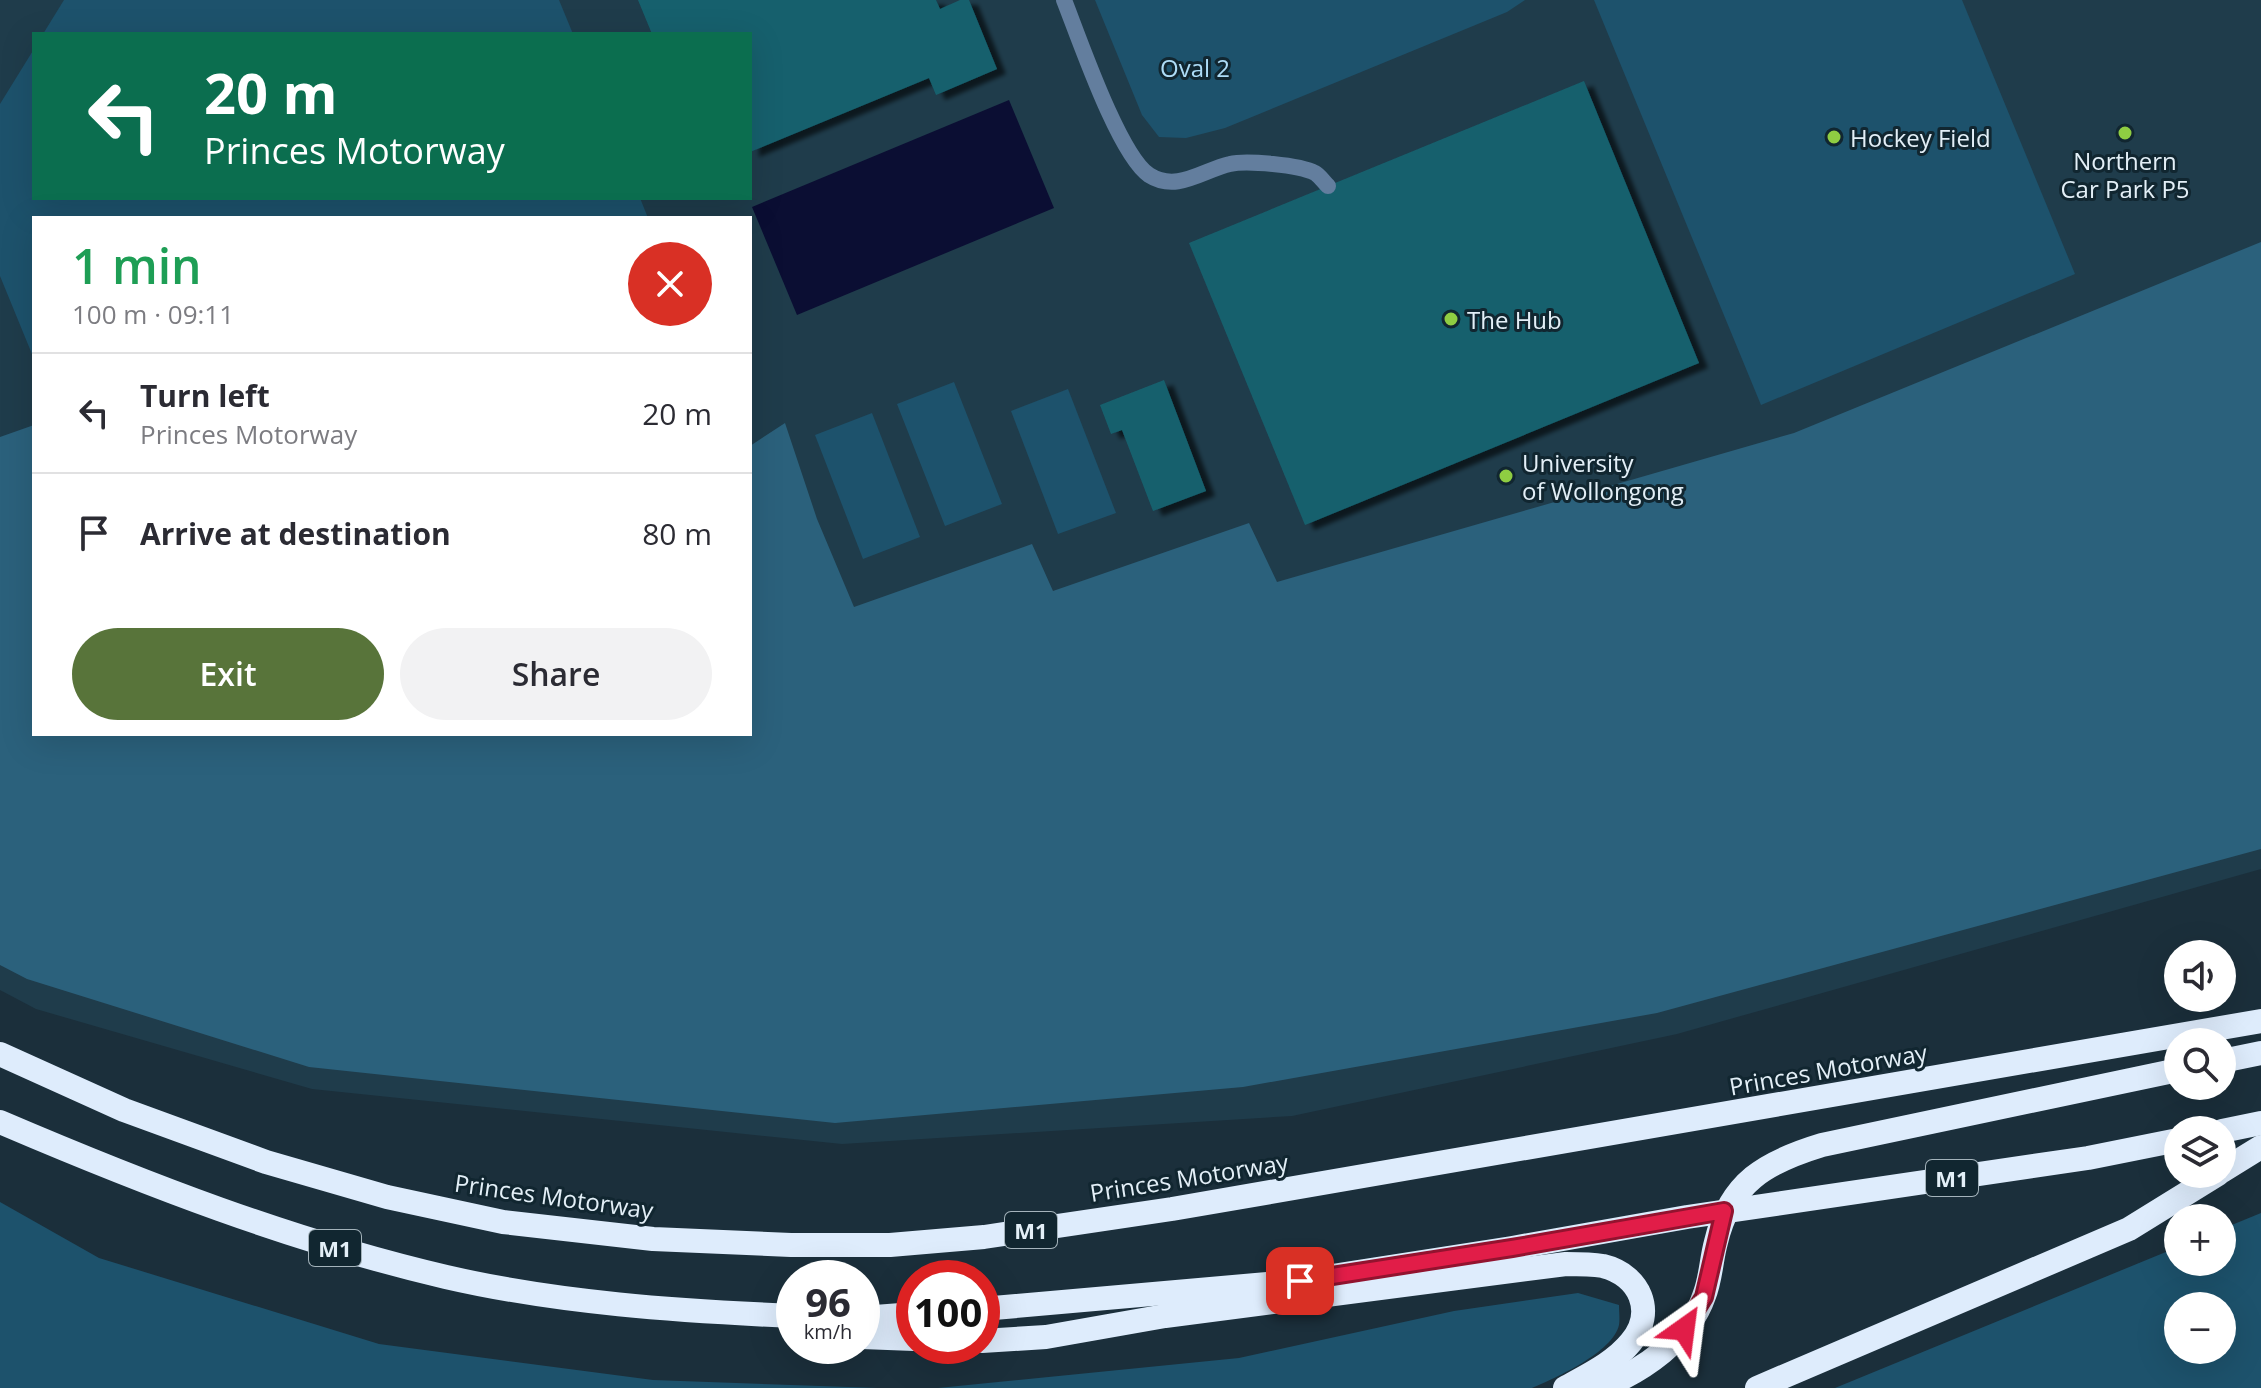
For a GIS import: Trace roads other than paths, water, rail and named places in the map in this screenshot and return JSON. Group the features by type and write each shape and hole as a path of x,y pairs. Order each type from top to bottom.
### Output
{"highway":[{"name":"Princes Motorway","path":"0,1054 124,1110 266,1162 387,1197 489,1219 653,1239 791,1245 890,1245 984,1237 1172,1209 2261,1021"},
{"path":"2236,1058 2261,1053"},
{"path":"1601,1388 1633,1372 1665,1350 1696,1314 1704,1297 1724,1211 1738,1190 1789,1155 2164,1073"},
{"name":"M1","path":"0,1122 112,1170 252,1221 448,1277 573,1298 687,1312 776,1315"},
{"path":"2236,1128 2261,1123"},
{"name":"M1","path":"1000,1307 1300,1281 1724,1211 2088,1158 2164,1143"},
{"path":"2236,1163 2261,1147"},
{"path":"1757,1388 2129,1229 2196,1188"},
{"path":"1000,1340 1046,1337 1165,1316 1566,1264 1604,1266 1630,1279 1643,1303 1644,1316 1640,1330 1613,1360 1565,1388"},
{"path":"687,1312 776,1324"}],"lane":[{"path":"1064,0 1126,148 1148,175 1163,182 1179,182 1230,164 1251,161 1315,173 1328,186"}],"place":[{"name":"Northern Car Park P5","path":"2125,133"},
{"name":"Hockey Field","path":"1834,137"},
{"name":"The Hub","path":"1451,319"},
{"name":"University of Wollongong","path":"1506,476"}],"park label":[{"name":"Oval 2","path":"1195,67"}]}
